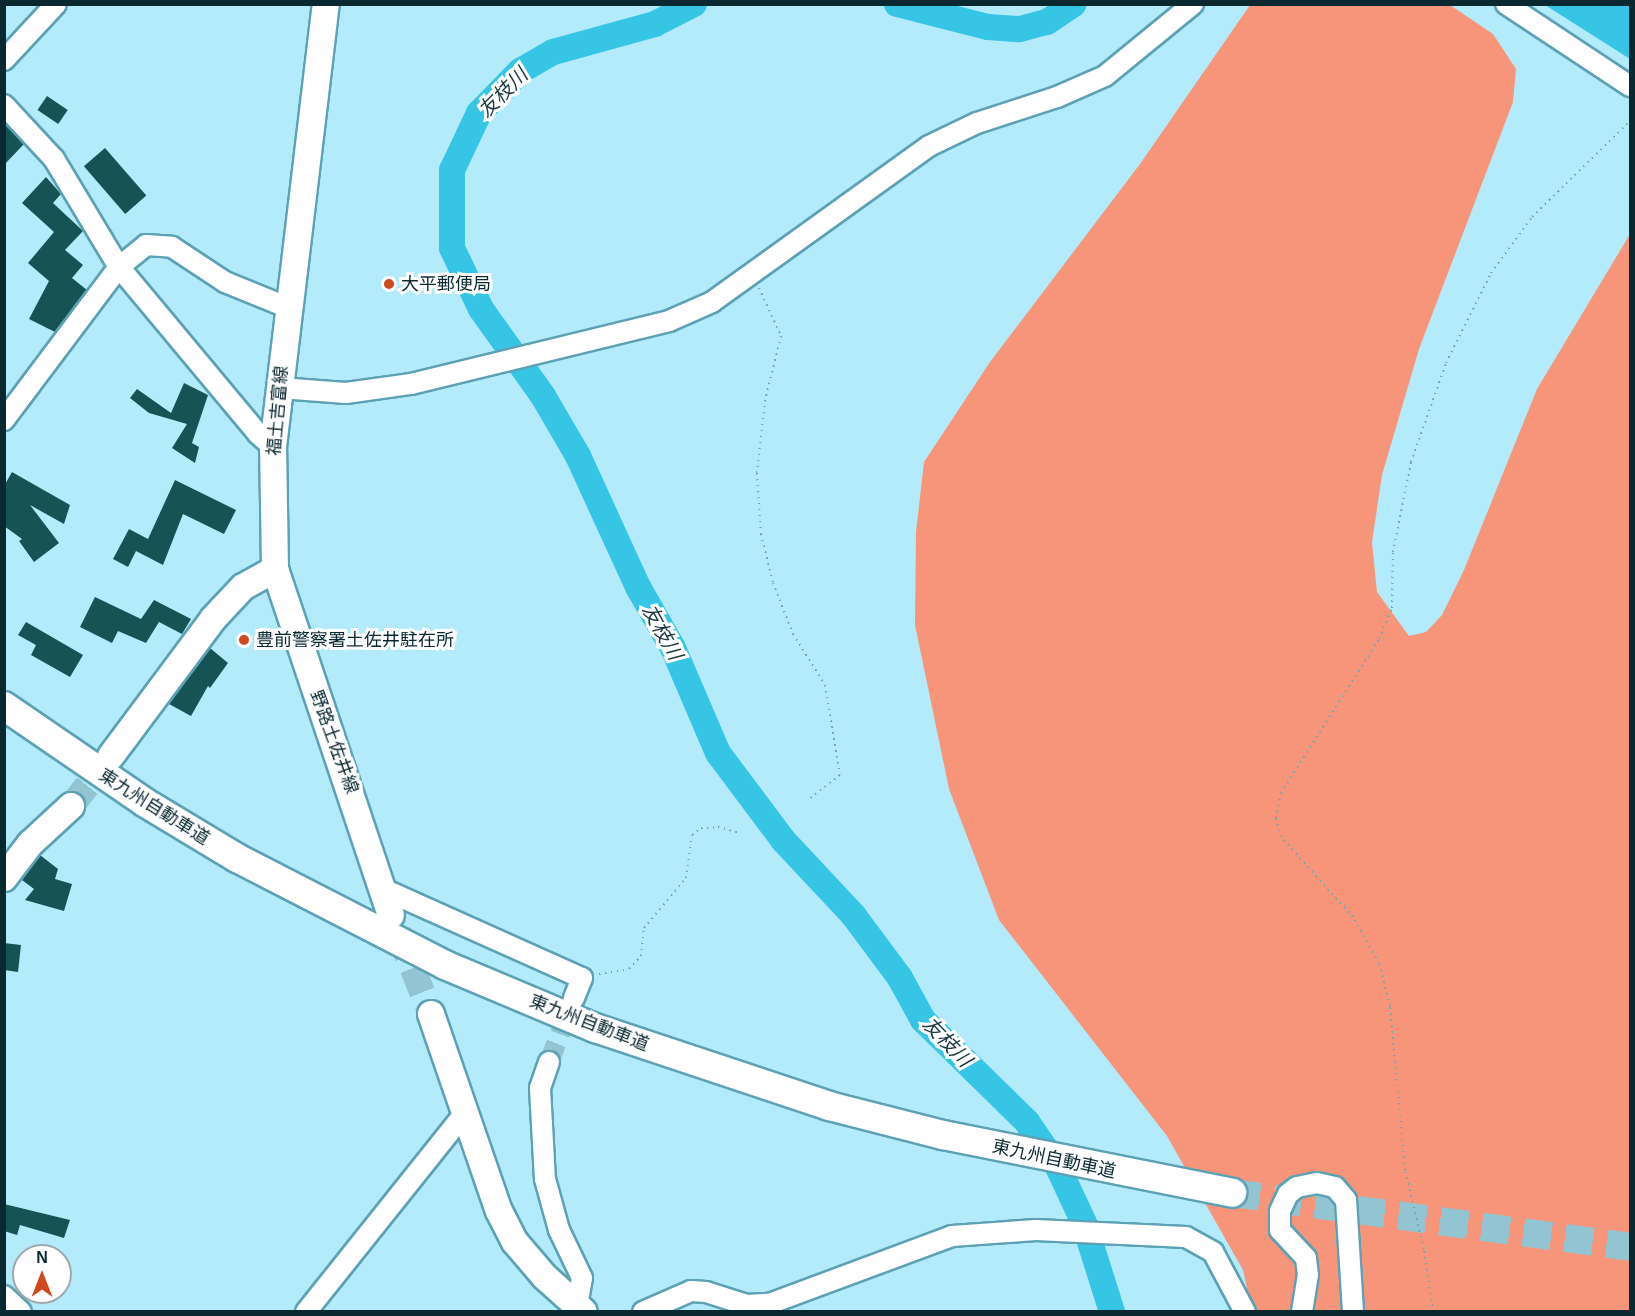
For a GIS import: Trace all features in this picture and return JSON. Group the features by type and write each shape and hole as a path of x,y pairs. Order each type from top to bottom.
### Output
{"highway":[{"name":"東九州自動車道","path":"4,706 144,802 237,858 445,965 596,1028 710,1069 829,1106 943,1136 1120,1173 1232,1193"}],"main road":[{"name":"福土吉富線","path":"275,569 273,447 326,4"},
{"path":"111,756 213,619 243,587 275,569"},
{"name":"野路土佐井線","path":"275,569 391,915"},
{"path":"4,878 30,844 71,807"},
{"path":"431,1014 499,1211 515,1242 545,1277 580,1308"}],"street":[{"path":"4,60 56,4"},
{"path":"280,388 346,393 411,384 669,321 712,302 929,146 977,123 1057,97 1105,76 1193,4"},
{"path":"1506,4 1630,86"},
{"path":"4,105 54,159 119,267 273,447"},
{"path":"4,420 132,252 157,243 172,247 225,282 289,308"},
{"path":"383,889 582,978 574,998"},
{"path":"549,1062 540,1088 545,1179 559,1230 582,1278 580,1308"},
{"path":"306,1311 464,1114"},
{"path":"1302,1311 1308,1275 1306,1258 1280,1230 1280,1211 1288,1194 1297,1186 1317,1184 1335,1187 1346,1200 1353,1311"},
{"path":"643,1311 692,1291 706,1292 747,1305 769,1304 952,1236 1036,1230 1186,1237 1212,1252 1245,1311"},
{"path":"4,1296 21,1311"}],"path":[{"path":"1433,1311 1424,1249 1405,1170 1390,1006 1378,963 1353,917 1281,837 1276,818 1281,793 1379,639 1392,608 1394,552 1411,462 1446,363 1491,273 1532,217 1630,121"},
{"path":"753,274 781,336 765,400 757,473 761,534 773,583 793,634 825,685 840,775 809,799"},
{"path":"582,978 629,969 641,956 644,928 686,878 692,835 701,828 718,827 740,833"}],"shaded area":[{"path":"1250,5 1450,5 1493,34 1516,69 1513,102 1419,349 1382,475 1372,542 1377,592 1409,636 1426,632 1442,615 1464,570 1537,389 1630,234 1630,1311 1252,1311 1243,1270 1167,1136 999,920 949,789 915,625 916,532 924,462 990,362 1140,164"}],"water":[{"path":"1545,5 1630,5 1630,59"}],"building":[{"path":"47,96 68,110 58,124 37,110"},
{"path":"4,123 24,144 4,165"},
{"path":"105,148 146,196 125,214 84,166"},
{"path":"46,177 61,194 53,203 83,231 65,250 83,265 72,278 87,290 55,332 29,319 49,281 28,263 54,232 22,203"},
{"path":"184,383 208,395 192,443 199,447 195,463 172,448 187,424 149,413 130,398 137,389 171,413"},
{"path":"12,472 70,505 64,524 30,505 59,543 34,562 19,541 22,539 4,526 4,486"},
{"path":"175,480 236,510 224,534 183,514 163,565 136,551 128,567 113,559 129,529 148,539"},
{"path":"95,597 141,619 154,600 191,619 182,634 159,622 146,643 118,631 112,643 80,627"},
{"path":"26,622 83,655 70,677 31,655 36,645 18,635"},
{"path":"210,648 228,663 210,688 208,686 191,716 169,704"},
{"path":"40,855 58,869 55,879 72,884 64,911 25,900 34,889 22,880"},
{"path":"4,943 21,945 18,972 4,970"},
{"path":"4,1204 70,1220 64,1238 20,1225 17,1235 4,1231"}],"waterway":[{"name":"友枝川","path":"694,4 655,24 553,52 520,71 479,113 452,170 452,248 481,309 543,396 578,456 638,587 673,648 718,753 783,840 854,916 900,978 923,1020 1027,1122 1058,1167 1084,1223 1112,1312"},
{"name":"友枝川","path":"897,4 988,27 1020,29 1047,22 1074,4"}],"tunnel":[{"path":"71,806 111,756"},
{"path":"398,932 431,1014"},
{"path":"549,1062 571,1006"},
{"path":"1232,1193 1630,1247"}],"place":[{"name":"大平郵便局","path":"389,284"},
{"name":"豊前警察署土佐井駐在所","path":"244,640"}]}
